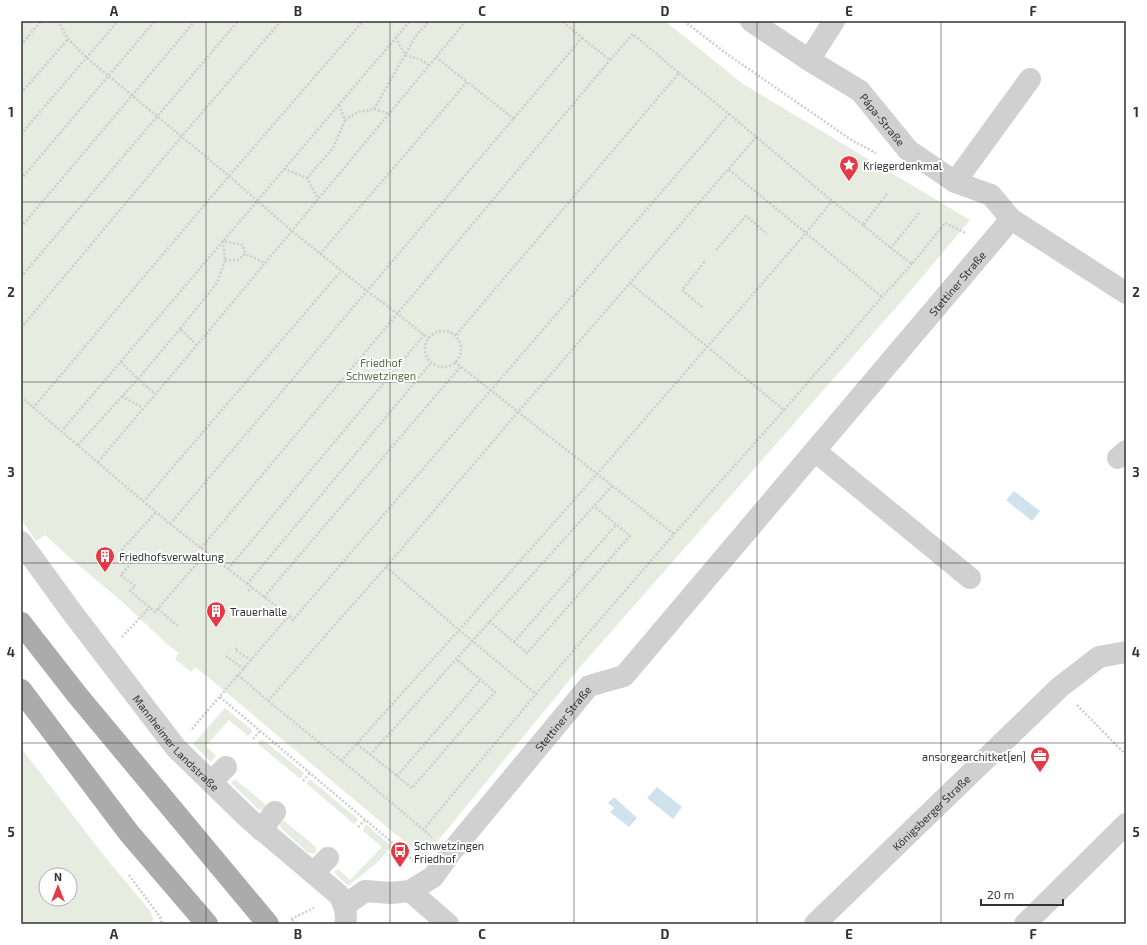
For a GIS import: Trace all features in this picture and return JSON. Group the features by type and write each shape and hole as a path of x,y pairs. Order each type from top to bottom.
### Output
{"main road":[{"path":"21,623 78,696 268,924"},
{"path":"21,690 129,833 207,924"}],"street":[{"name":"Pápa-Straße","path":"750,21 809,60 860,91 908,150 955,182 991,195 1011,219"},
{"path":"809,60 834,21"},
{"path":"955,182 1030,80"},
{"path":"1011,219 1126,293"},
{"name":"Stettiner Straße","path":"345,915 365,891 391,893 410,891 433,877 451,852 589,686 624,676 1011,219"},
{"path":"815,451 970,578"},
{"name":"Mannheimer Landstraße","path":"21,542 71,611 176,748 218,774 248,818 262,830 320,866 339,895 345,915"},
{"name":"Königsberger Straße","path":"815,924 1060,687 1099,657 1126,652"},
{"path":"262,830 276,812"},
{"path":"1026,924 1126,824"},
{"path":"410,891 439,921"}],"path":[{"path":"21,45 41,21"},
{"path":"58,21 68,39 86,58 182,136 320,254 428,338"},
{"path":"21,134 118,21"},
{"path":"21,179 154,21"},
{"path":"21,227 195,21"},
{"path":"21,276 238,21"},
{"path":"21,328 182,136 281,21"},
{"path":"33,408 229,176 363,21"},
{"path":"61,432 410,21"},
{"path":"374,109 415,37 429,21"},
{"path":"98,462 466,21"},
{"path":"562,21 610,60"},
{"path":"684,21 728,54 853,141 880,155"},
{"path":"201,548 633,34 832,201 912,264"},
{"path":"396,38 405,55 419,59 429,65"},
{"path":"170,524 582,38"},
{"path":"21,93 68,39"},
{"path":"436,57 514,119"},
{"path":"455,336 679,73"},
{"path":"320,254 467,82"},
{"path":"339,105 345,120"},
{"path":"307,178 333,148 345,120 358,112 374,109 389,114"},
{"path":"21,397 143,502 293,620 729,114"},
{"path":"268,701 386,567 756,137"},
{"path":"284,169 307,178 318,199"},
{"path":"729,170 882,297"},
{"path":"863,225 888,194"},
{"path":"342,761 597,474 832,201"},
{"path":"891,248 918,213"},
{"path":"716,250 746,216 767,234"},
{"path":"423,830 536,694 674,534 912,264 945,223 962,231"},
{"path":"223,241 243,245 245,254"},
{"path":"78,445 138,379 217,283 225,260 223,241"},
{"path":"245,254 265,263"},
{"path":"225,260 238,260 245,254"},
{"path":"702,307 682,290 706,260"},
{"path":"143,502 341,271"},
{"path":"630,284 784,410"},
{"path":"180,329 197,345"},
{"path":"438,332 450,333 455,336 460,346 458,357 455,362 446,367 431,363 427,358 425,348 428,338 438,332"},
{"path":"228,569 424,335"},
{"path":"121,362 155,394"},
{"path":"455,362 674,534"},
{"path":"246,584 431,363"},
{"path":"264,597 461,366"},
{"path":"122,396 143,408"},
{"path":"370,755 612,486"},
{"path":"489,621 528,653 630,536 594,506"},
{"path":"119,553 156,512"},
{"path":"514,642 616,524"},
{"path":"122,549 134,560 122,575 135,586 130,591 155,612 202,559 206,552"},
{"path":"386,567 536,694"},
{"path":"248,591 252,588"},
{"path":"138,620 150,607"},
{"path":"158,609 179,626"},
{"path":"176,748 289,616"},
{"path":"237,648 235,650 251,660"},
{"path":"226,656 244,669"},
{"path":"357,744 412,788 495,692 456,658"},
{"path":"238,675 433,838"},
{"path":"397,776 480,680"},
{"path":"1060,687 1126,756"},
{"path":"220,697 433,877"},
{"path":"252,740 260,731"},
{"path":"303,781 310,773"},
{"path":"358,827 365,820"},
{"path":"291,919 300,924"}],"green space":[{"name":"Friedhof Schwetzingen","path":"21,21 665,21 743,84 970,220 907,295 581,666 424,858 209,678 195,667 191,672 175,659 179,653 45,535 36,541 21,519"},
{"path":"225,708 252,730 252,732 248,736 229,720 206,746 216,756 211,762 193,744"},
{"path":"262,739 304,773 301,778 299,778 258,744 258,742"},
{"path":"21,748 105,857 151,912 154,924 21,924"},
{"path":"235,779 265,804 266,808 264,810 258,809 231,783"},
{"path":"309,780 311,780 358,820 354,824 307,784"},
{"path":"283,820 316,847 316,852 314,854 307,852 281,828 280,823"},
{"path":"365,825 367,825 391,846 379,861 348,886 334,872 338,869 350,880 382,847 363,831"}],"water":[{"path":"1014,491 1040,511 1032,521 1006,500"},
{"path":"657,787 682,807 673,819 647,798"},
{"path":"614,797 637,818 629,827 610,812 614,808 608,803"}],"place":[{"name":"Kriegerdenkmal","path":"849,182"},
{"name":"Friedhofsverwaltung","path":"105,573"},
{"name":"Trauerhalle","path":"216,628"},
{"name":"ansorgearchitket[en]","path":"1040,773"},
{"name":"Schwetzingen Friedhof","path":"400,868"}]}
